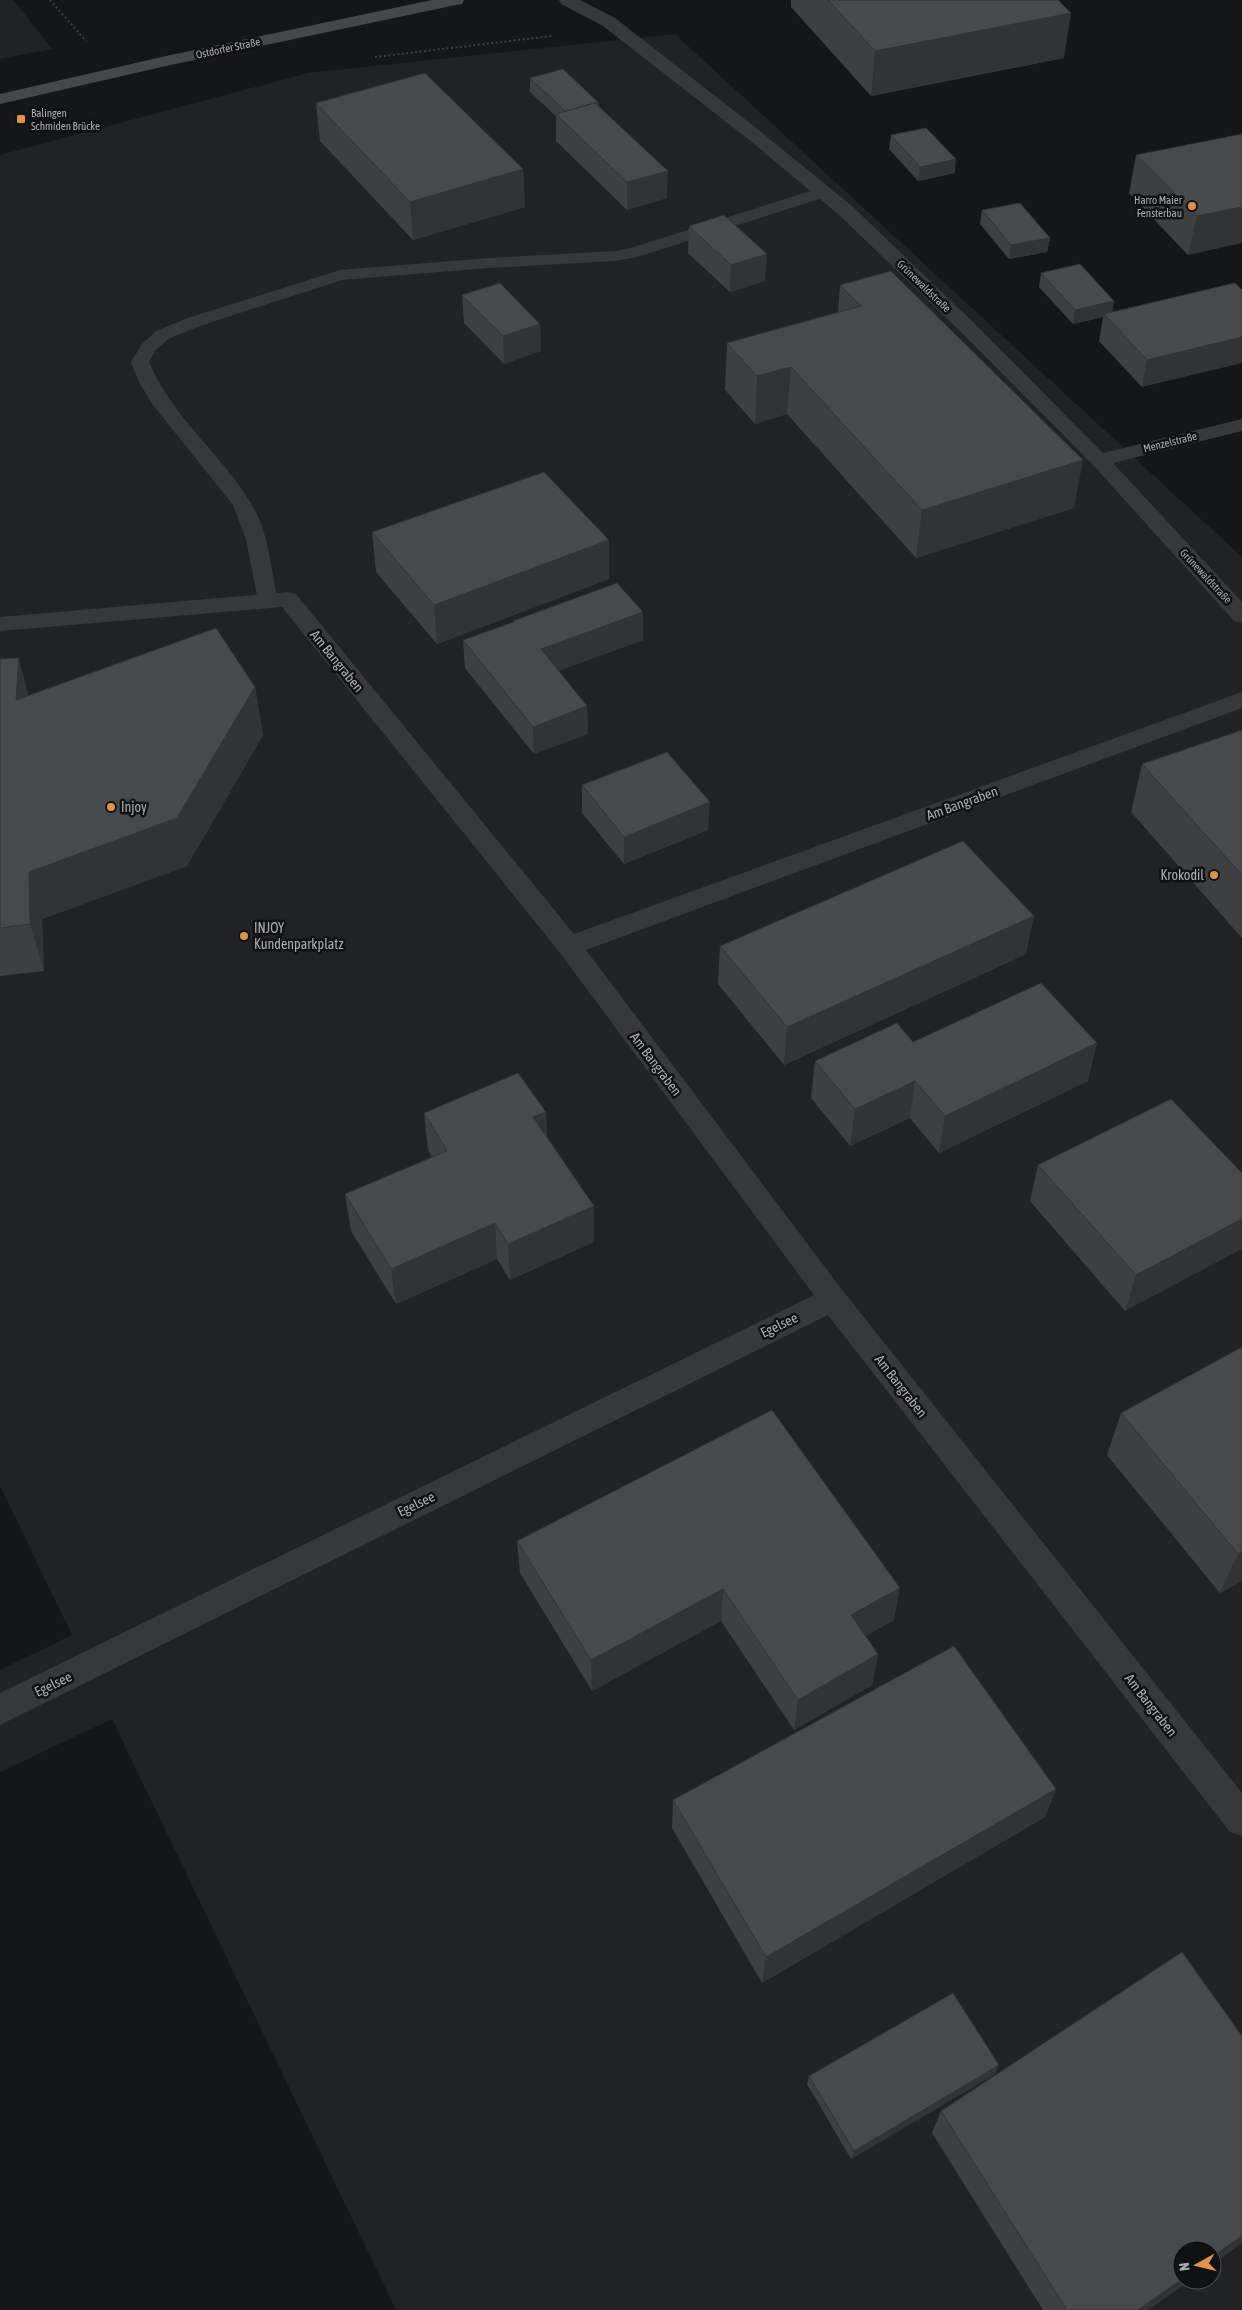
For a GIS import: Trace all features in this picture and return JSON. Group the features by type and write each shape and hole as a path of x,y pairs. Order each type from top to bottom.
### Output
{"main road":[{"name":"Ostdorfer Straße","path":"0,99 176,59 456,0"}],"street":[{"name":"Grünewaldstraße","path":"567,0 609,22 754,134 845,210 967,327 1099,460 1242,616"},
{"name":"Menzelstraße","path":"1099,460 1242,425"},
{"name":"Am Bangraben","path":"0,624 288,599 568,946 833,1299 1242,1820"},
{"name":"Am Bangraben","path":"568,946 1242,700"},
{"name":"Egelsee","path":"0,1710 833,1299"}],"lane":[{"path":"268,601 253,530 244,506 166,410 146,381 140,362 148,348 162,335 194,322 340,275 489,263 616,256 638,252 823,192"}],"path":[{"path":"50,0 92,48"}],"shaded area":[{"path":"0,0 12,0 15,2 52,49 0,59"},
{"path":"675,34 1242,557 1242,2310 396,2310 112,1719 0,1772 0,1670 72,1635 0,1486 0,155 308,73"}],"building":[{"path":"828,0 1058,0 1071,13 875,51"},
{"path":"563,69 598,102 565,111 530,78"},
{"path":"425,73 523,169 410,202 316,103"},
{"path":"595,103 668,171 627,182 556,114"},
{"path":"926,128 956,159 920,167 891,135"},
{"path":"1242,134 1242,207 1197,216 1136,155"},
{"path":"1020,203 1050,238 1011,245 982,210"},
{"path":"724,215 767,254 731,265 689,226"},
{"path":"1080,264 1114,301 1075,310 1041,273"},
{"path":"891,271 1083,460 922,510 791,367 757,376 727,343 861,306 840,285"},
{"path":"500,283 540,324 503,336 462,295"},
{"path":"1235,283 1242,290 1242,337 1147,360 1104,314"},
{"path":"544,472 609,540 434,605 372,532"},
{"path":"617,583 643,612 541,649 587,706 533,727 463,640"},
{"name":"Injoy","path":"216,628 255,687 177,818 29,872 30,924 0,928 0,659 19,658 16,700"},
{"path":"1242,730 1242,875 1142,764"},
{"path":"667,752 710,802 624,837 582,785"},
{"path":"963,841 1034,916 787,1027 720,946"},
{"path":"1041,983 1097,1043 945,1116 915,1081 855,1109 815,1061 897,1023 913,1042"},
{"path":"518,1073 546,1112 533,1117 594,1206 508,1244 495,1223 391,1269 345,1194 447,1151 424,1113"},
{"path":"1171,1099 1242,1173 1242,1219 1136,1275 1038,1165"},
{"path":"1242,1347 1242,1551 1238,1554 1121,1413"},
{"path":"772,1410 900,1588 851,1615 878,1654 798,1700 723,1589 591,1660 517,1541"},
{"path":"954,1646 1056,1789 766,1957 673,1800"},
{"path":"1182,1952 1242,2036 1242,2236 1222,2250 1222,2240 1172,2240 1172,2286 1138,2310 1067,2310 941,2111"},
{"path":"953,1993 999,2065 854,2151 809,2076"}],"place":[{"name":"Balingen Schmiden Brücke","path":"21,119"},
{"name":"Harro Maier Fensterbau","path":"1192,206"},
{"name":"Injoy","path":"111,807"},
{"name":"Krokodil","path":"1214,875"},
{"name":"INJOY Kundenparkplatz","path":"244,936"}]}
